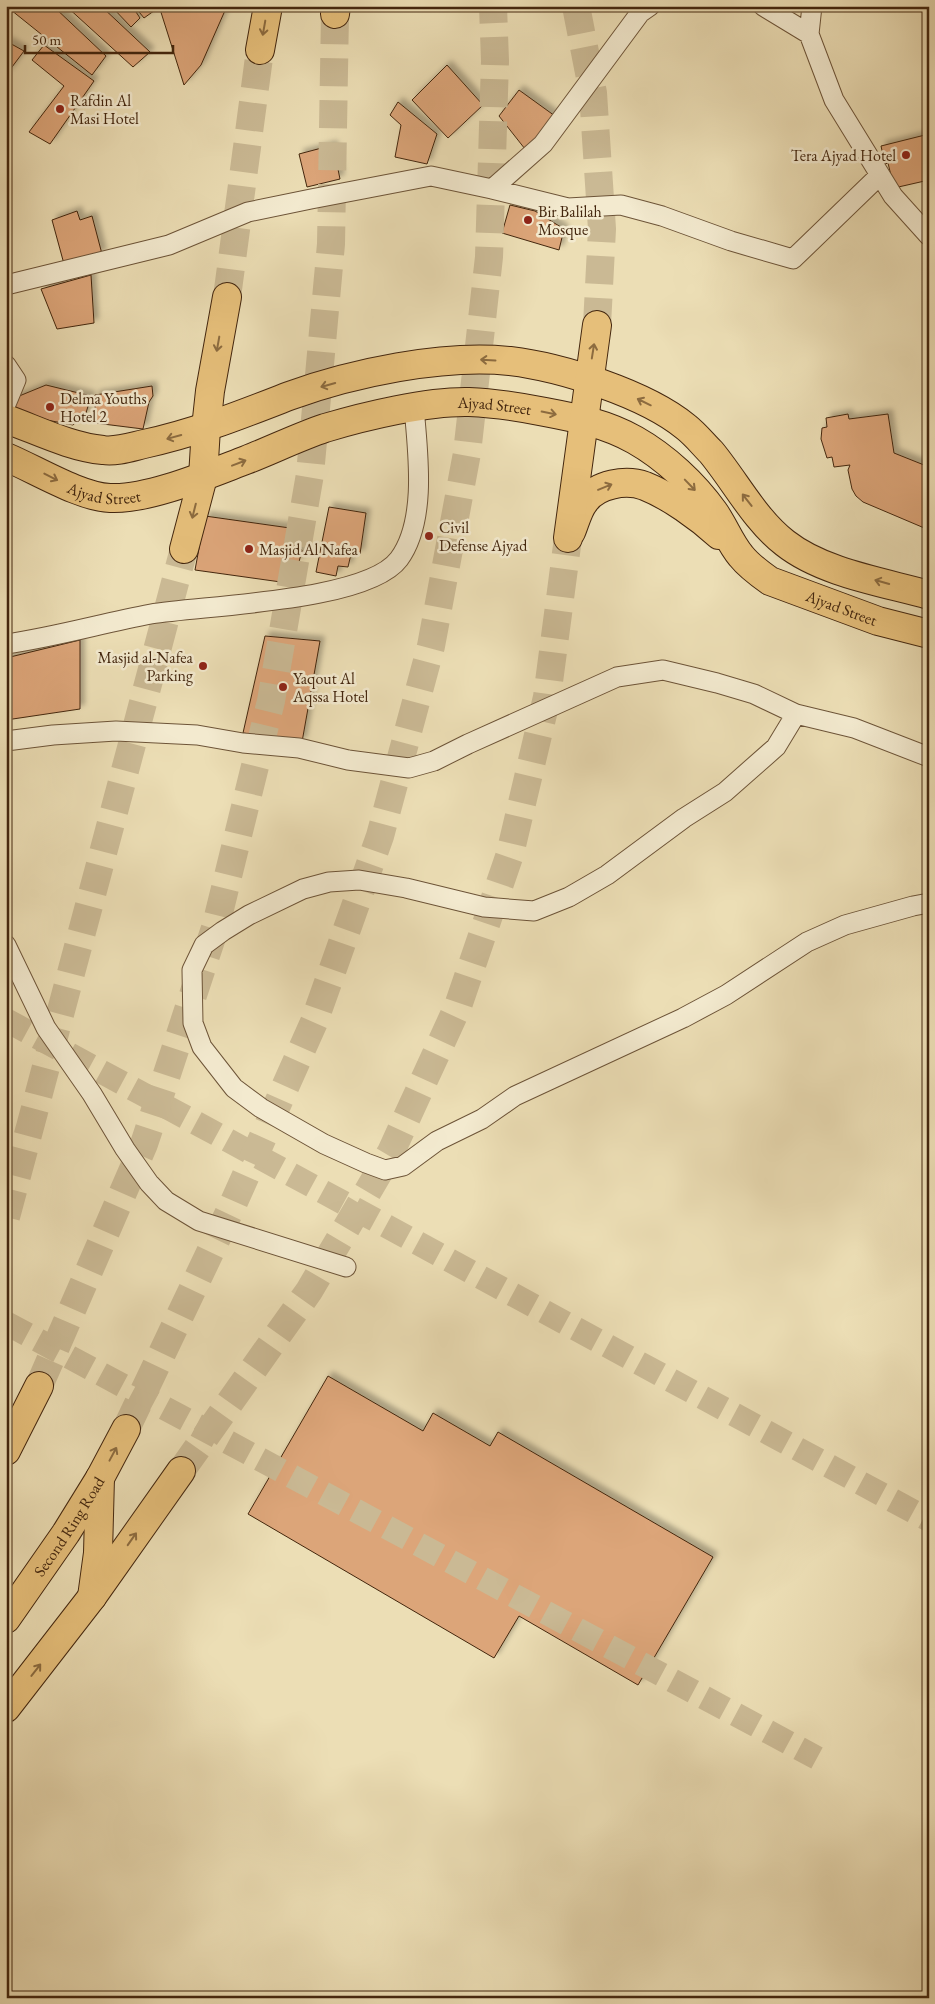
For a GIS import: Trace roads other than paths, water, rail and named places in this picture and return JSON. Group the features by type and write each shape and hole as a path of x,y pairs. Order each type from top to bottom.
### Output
{"main road":[{"path":"260,50 268,6"},
{"path":"184,549 202,476 211,381 227,297"},
{"path":"597,325 568,538 585,500 601,487 618,483 644,486 671,501 704,522 740,555"},
{"name":"Ajyad Street","path":"6,419 79,446 106,451 158,441 206,428 292,395 396,368 477,360 510,361 552,368 613,388 643,401 686,426 710,452 772,532 799,552 837,569 929,595"},
{"name":"Ajyad Street","path":"6,457 72,488 109,498 143,494 202,476 325,428 414,408 468,402 503,404 585,420 636,440 662,459 701,496 740,555 755,570 770,581 878,621 929,634"},
{"path":"6,1452 39,1386"},
{"name":"Second Ring Road","path":"6,1619 66,1533 100,1478 126,1429"},
{"path":"6,1708 92,1597 181,1471"},
{"path":"92,1597 98,1553 100,1478"}],"street":[{"path":"492,189 543,144 640,12 650,6"},
{"path":"763,6 809,34"},
{"path":"812,6 809,34 834,100 893,196 929,236"},
{"path":"6,285 170,245 248,212 431,176 568,208 621,205 662,216 731,241 794,259 880,175"},
{"path":"6,365 16,380 6,404"},
{"path":"6,644 153,614 304,597 377,577 398,561 411,540 418,486 418,454 414,408"},
{"path":"6,741 53,735 116,731 197,735 242,743 299,748 348,760 409,768 434,761 616,677 663,670 754,694 796,714 854,728 929,758"},
{"path":"796,714 776,747 725,792 684,818 607,875 569,897 534,911 484,907 406,888 359,880 329,882 303,889 250,915 204,945 192,970 191,997 193,1023 202,1047 234,1088 261,1108 324,1144 385,1170 403,1166 437,1141 482,1119 515,1096 540,1083 683,1018 726,994 807,942 845,925 913,906 929,904"},
{"path":"6,945 46,1028 92,1094 148,1183 166,1201 199,1221 346,1267"}],"tunnel":[{"path":"126,1429 234,1202 314,1022 380,836 431,646 467,453 489,257 495,61 493,6"},
{"path":"576,6 593,93 602,229 597,325"},
{"path":"39,1386 144,1144 216,925 271,701 310,474 331,244 335,14"},
{"path":"227,297 260,50"},
{"path":"181,1471 309,1291 391,1152 458,1006 510,854 547,697 568,538"},
{"path":"6,1217 184,549"},
{"path":"6,1020 929,1520"},
{"path":"6,1323 817,1758"}],"place":[{"name":"Rafdin Al Masi Hotel","path":"60,109"},
{"name":"Tera Ajyad Hotel","path":"906,155"},
{"name":"Bir Balilah Mosque","path":"528,220"},
{"name":"Delma Youths Hotel 2","path":"50,407"},
{"name":"Civil Defense Ajyad","path":"429,536"},
{"name":"Masjid Al Nafea","path":"249,549"},
{"name":"Masjid al-Nafea Parking","path":"203,666"},
{"name":"Yaqout Al Aqssa Hotel","path":"283,687"}]}
